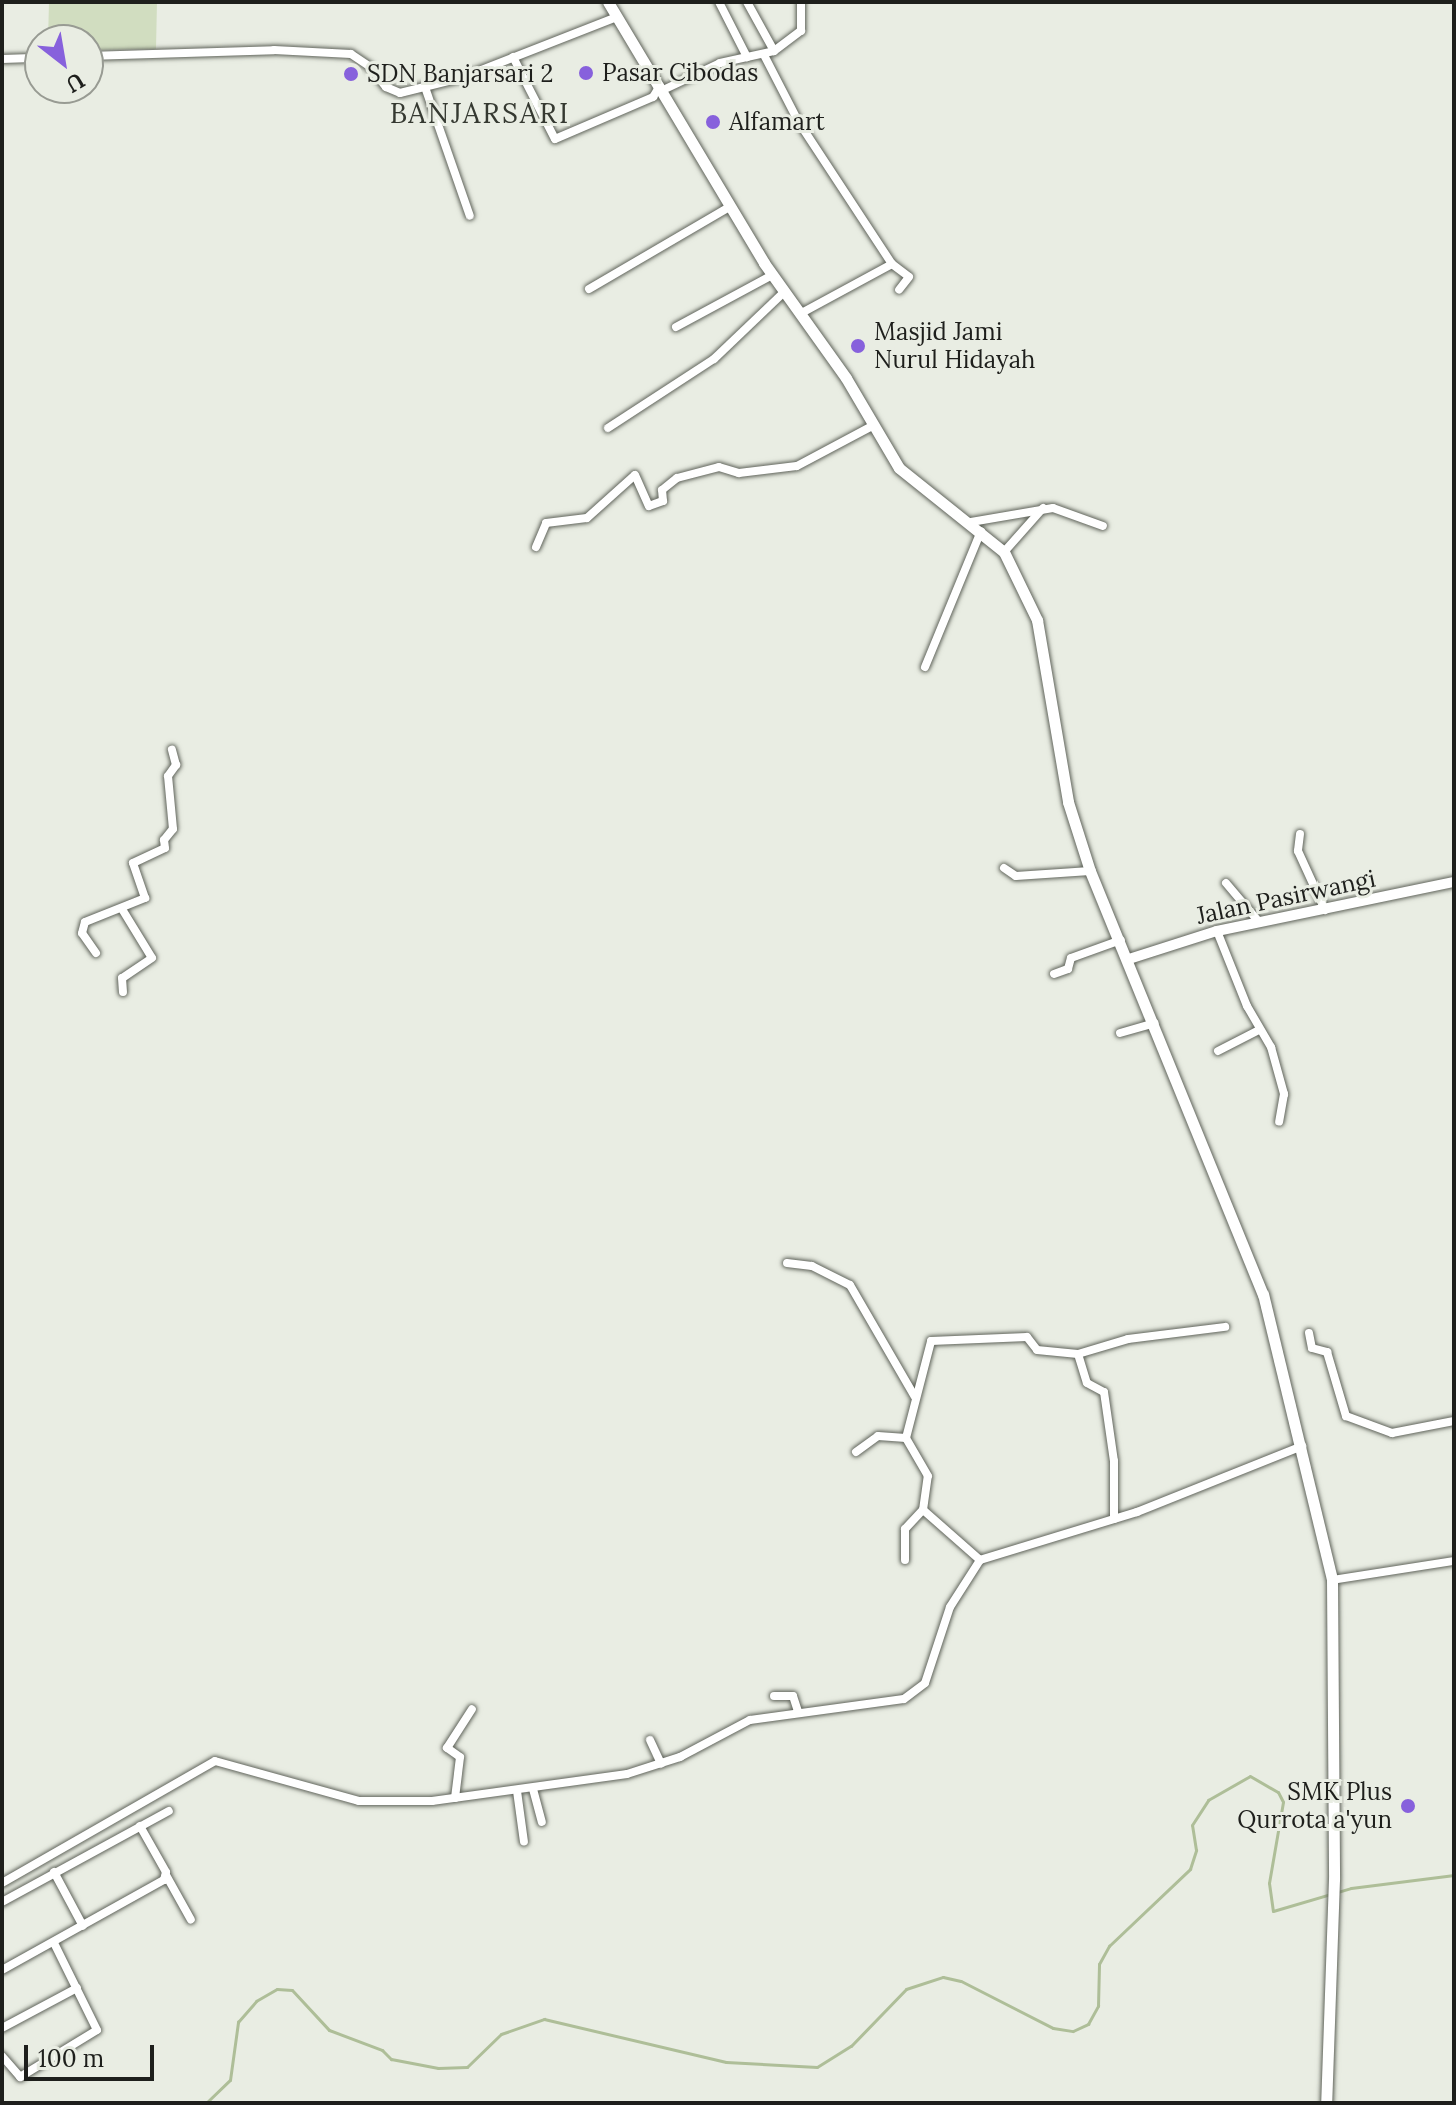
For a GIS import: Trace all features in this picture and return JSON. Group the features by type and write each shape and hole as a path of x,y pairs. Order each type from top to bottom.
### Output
{"main road":[{"path":"608,2 783,293 800,314 907,479 971,522 1004,552 1037,620 1065,793 1090,871 1156,1023 1263,1294 1303,1445 1332,1580 1334,1879 1326,2102"}],"street":[{"path":"719,2 747,57"},
{"path":"747,2 774,51"},
{"path":"513,57 555,139 653,97 661,88 720,63 774,51 801,31 801,2"},
{"path":"104,56 314,51 358,57 396,92 426,90 617,17"},
{"path":"764,55 795,116 892,264 909,277 899,290"},
{"path":"2,59 24,58"},
{"path":"426,90 447,161 470,216"},
{"path":"589,289 731,206"},
{"path":"800,314 892,264"},
{"path":"676,327 772,275"},
{"path":"608,428 714,359 783,293"},
{"path":"536,547 546,523 587,518 635,475 649,506 664,501 662,490 677,478 719,467 739,473 797,466 874,425"},
{"path":"971,522 1044,508 1103,526"},
{"path":"1004,552 1044,508"},
{"path":"925,667 981,531"},
{"path":"96,953 82,933 85,922 122,909 146,896 133,863 165,848 164,840 173,829 168,776 176,765 172,750"},
{"path":"1300,834 1298,851 1325,910"},
{"path":"1004,868 1016,876 1090,871"},
{"name":"Jalan Pasirwangi","path":"1129,959 1217,931 1454,882"},
{"path":"1226,883 1259,922"},
{"path":"122,909 152,958 121,979 123,992"},
{"path":"1217,931 1259,1030 1271,1047 1283,1088 1279,1122"},
{"path":"1054,974 1068,969 1071,958 1121,940"},
{"path":"1120,1033 1156,1023"},
{"path":"1218,1051 1259,1030"},
{"path":"787,1263 812,1266 850,1285 915,1398"},
{"path":"905,1560 906,1528 923,1510 928,1476 906,1438 929,1344 937,1337 1027,1337 1037,1350 1078,1354 1128,1339 1225,1327"},
{"path":"1309,1333 1312,1348 1327,1352 1340,1408 1346,1416 1392,1433 1454,1421"},
{"path":"1078,1354 1087,1383 1104,1392 1114,1461 1114,1519"},
{"path":"856,1452 878,1436 906,1438"},
{"path":"2,1883 215,1761 359,1801 455,1798 533,1789 661,1764 746,1721 798,1711 893,1702 911,1695 925,1683 950,1607 980,1560 1114,1519 1303,1445"},
{"path":"923,1510 980,1560"},
{"path":"1332,1580 1454,1561"},
{"path":"774,1696 793,1696 798,1711"},
{"path":"455,1798 460,1757 447,1748 472,1709"},
{"path":"650,1740 661,1764"},
{"path":"533,1789 542,1822"},
{"path":"517,1791 524,1842"},
{"path":"2,1902 169,1811"},
{"path":"140,1826 191,1920"},
{"path":"54,1872 83,1926"},
{"path":"2,1970 54,1943 166,1875"},
{"path":"2,2056 20,2077 95,2033 97,2023 54,1943"},
{"path":"2,2028 77,1988"}],"green space":[{"path":"49,2 157,2 156,49 104,50 104,24 48,24"}],"waterway":[{"path":"206,2103 230,2080 238,2022 256,2001 277,1989 292,1990 329,2030 382,2050 391,2059 438,2068 467,2067 501,2034 544,2019 726,2062 817,2067 851,2046 906,1989 943,1977 961,1981 1053,2028 1073,2031 1088,2024 1098,2006 1099,1964 1109,1946 1190,1869 1196,1850 1192,1825 1208,1800 1250,1776 1278,1792 1283,1802 1269,1883 1273,1911 1351,1888 1454,1875"}],"place":[{"name":"Pasar Cibodas","path":"586,73"},
{"name":"SDN Banjarsari 2","path":"351,74"},
{"name":"Alfamart","path":"713,122"},
{"name":"Masjid Jami Nurul Hidayah","path":"858,346"},
{"name":"SMK Plus Qurrota a'yun","path":"1408,1806"}],"district":[{"name":"BANJARSARI","path":"480,113"}]}
